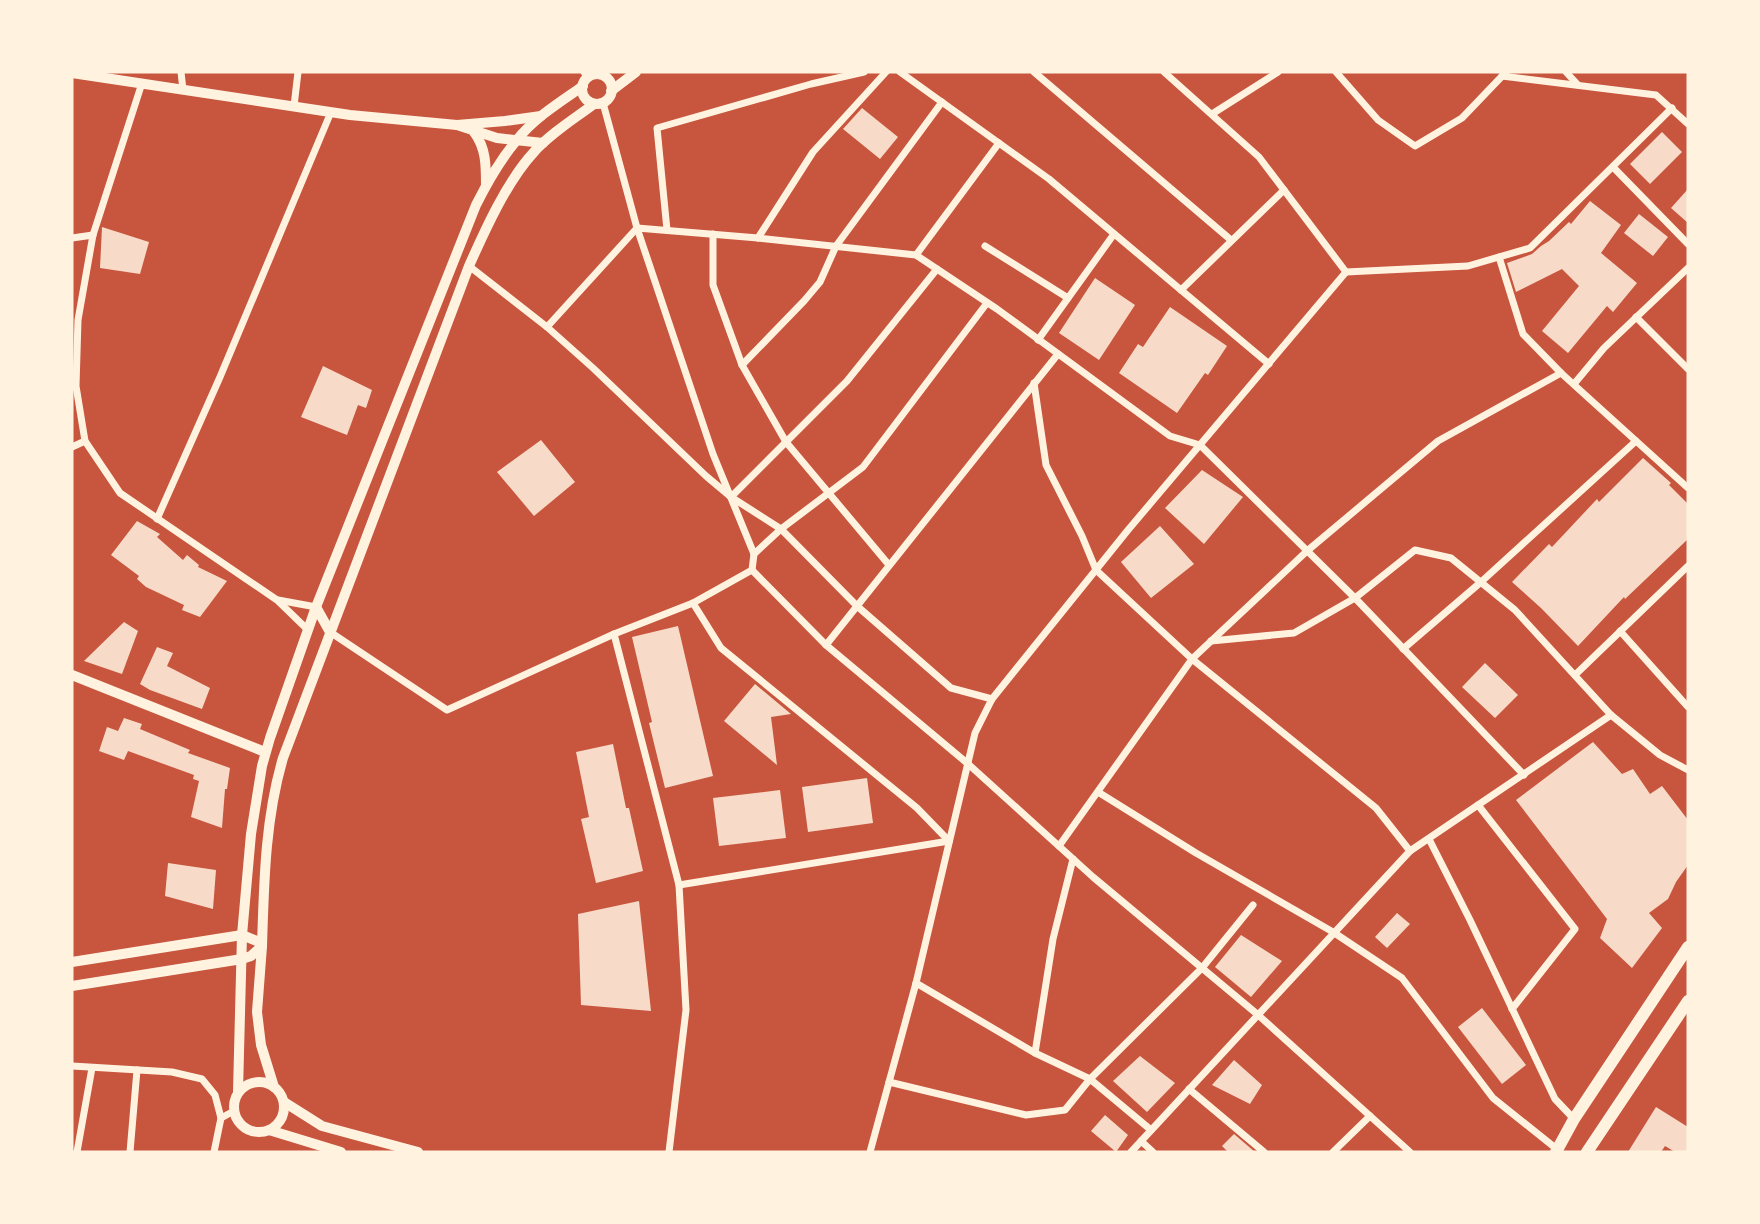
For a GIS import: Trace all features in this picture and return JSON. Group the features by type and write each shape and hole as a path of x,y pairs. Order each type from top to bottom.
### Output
{"highway":[{"path":"1557,1151 1574,1119 1688,947"},
{"path":"1587,1152 1684,1015 1688,1000"}],"main road":[{"path":"611,92 636,72"},
{"path":"591,76 583,95 590,102 598,103"},
{"path":"238,1093 242,934 258,783 265,752 316,607 486,185 516,141 541,116 591,76 607,78 610,82 609,98 543,143 524,164 508,189 469,266 283,758 276,785 268,834 257,1012 261,1045 274,1087 284,1101 323,1126 418,1152"},
{"path":"457,125 541,116"},
{"path":"474,132 483,146 486,185"},
{"path":"316,607 330,632"},
{"path":"308,630 330,632"},
{"path":"265,752 283,758"},
{"path":"72,962 242,934 262,946"},
{"path":"72,986 242,959 251,956 262,946"},
{"path":"274,1087 262,1082 248,1084 238,1093 234,1101 234,1111 247,1129 258,1132 269,1130 341,1152"},
{"path":"269,1130 281,1118 284,1101"}],"street":[{"path":"181,72 183,90"},
{"path":"294,106 298,72"},
{"path":"667,230 657,128 811,84 864,72"},
{"path":"758,238 813,152 886,72"},
{"path":"900,72 1049,179 1269,364"},
{"path":"1034,72 1231,240"},
{"path":"1164,72 1259,157 1346,272"},
{"path":"1212,114 1279,72"},
{"path":"1336,72 1378,120 1415,146 1462,118 1504,74 1656,95 1688,124"},
{"path":"1566,72 1578,85"},
{"path":"72,73 331,112 457,125 497,138 543,143"},
{"path":"142,83 93,234 78,320 76,386 85,441 120,493 277,600 308,630"},
{"path":"742,365 820,282 836,246 942,102"},
{"path":"598,103 713,454 754,554 752,570"},
{"path":"870,1152 916,983 975,733 992,699 1096,570 1346,272 1468,266 1530,248 1672,108"},
{"path":"157,519 331,112"},
{"path":"915,255 999,143"},
{"path":"1613,167 1688,244"},
{"path":"1181,290 1284,190"},
{"path":"637,228 915,255 987,303 1170,436 1200,445 1355,598 1524,775"},
{"path":"547,327 637,228"},
{"path":"72,238 93,234"},
{"path":"713,234 713,285 742,365 786,442 889,565"},
{"path":"1038,340 1114,234"},
{"path":"985,246 1068,298"},
{"path":"1499,257 1523,334 1561,373 1688,488"},
{"path":"469,266 547,327 706,476 731,497 781,529 857,606 951,688 992,699"},
{"path":"1574,384 1604,348 1688,268"},
{"path":"731,497 846,381 937,270"},
{"path":"754,554 781,529 863,467 987,303"},
{"path":"1636,317 1688,369"},
{"path":"826,645 1058,354"},
{"path":"1059,846 1192,659 1211,641 1307,551 1438,441 1561,373"},
{"path":"1034,383 1046,465 1096,570 1192,659 1376,808 1410,851"},
{"path":"1404,649 1636,440"},
{"path":"72,447 85,441"},
{"path":"1211,641 1294,633 1355,598 1415,550 1451,558 1515,610 1611,715 1660,754 1688,768"},
{"path":"1574,675 1688,566"},
{"path":"330,632 447,710 614,634 693,603 752,570"},
{"path":"752,570 826,645 968,763 1073,859 1258,1014 1410,1152"},
{"path":"277,600 316,607"},
{"path":"693,603 721,648 917,808 949,841"},
{"path":"1620,631 1688,707"},
{"path":"614,634 680,885 686,1010 669,1152"},
{"path":"72,675 265,752"},
{"path":"1130,1152 1410,851 1611,715"},
{"path":"1098,792 1196,853 1333,932 1402,978 1493,1098 1557,1151"},
{"path":"1478,805 1575,929 1511,1009"},
{"path":"1429,839 1555,1099 1574,1119"},
{"path":"680,885 949,841"},
{"path":"1035,1052 1053,939 1073,859"},
{"path":"889,1082 1026,1115 1065,1110 1090,1079 1202,968 1253,905"},
{"path":"916,983 1035,1052 1090,1079 1151,1130"},
{"path":"72,1066 172,1072 202,1079 215,1095 221,1118 214,1152"},
{"path":"78,1152 92,1068"},
{"path":"130,1152 137,1070"},
{"path":"1189,1089 1264,1152"},
{"path":"221,1118 234,1111"},
{"path":"1332,1152 1370,1116"},
{"path":"1141,1141 1153,1152"}],"building":[{"path":"862,108 898,137 880,159 843,129"},
{"path":"1662,132 1682,152 1650,184 1630,164"},
{"path":"1688,189 1688,223 1671,208"},
{"path":"1590,201 1621,225 1601,253 1637,283 1613,312 1607,306 1568,353 1542,331 1579,286 1562,269 1516,292 1507,263 1532,254 1569,222 1571,224"},
{"path":"1639,214 1668,237 1653,256 1624,233"},
{"path":"102,227 149,242 140,274 100,268"},
{"path":"1095,278 1135,305 1099,360 1059,333"},
{"path":"1170,307 1227,346 1208,375 1205,373 1177,413 1119,373 1138,344 1143,347"},
{"path":"323,366 372,390 366,408 358,405 347,435 301,417"},
{"path":"541,440 575,482 534,516 497,472"},
{"path":"1643,458 1671,483 1669,485 1688,504 1688,539 1625,599 1624,597 1578,646 1512,582 1549,544 1552,547 1597,499 1599,502"},
{"path":"1202,470 1243,497 1204,544 1165,508"},
{"path":"137,521 160,534 157,537 183,560 187,555 198,567 227,581 200,617 182,610 184,605 146,587 137,579 139,576 111,555"},
{"path":"1160,526 1194,564 1151,598 1121,562"},
{"path":"124,622 138,631 122,674 84,661"},
{"path":"678,626 713,776 665,788 632,637"},
{"path":"157,647 173,653 167,666 210,688 202,709 140,684"},
{"path":"1485,663 1518,695 1495,718 1462,687"},
{"path":"755,684 791,714 771,717 777,765 724,721"},
{"path":"124,718 142,724 140,729 190,750 188,753 230,768 225,789 222,828 191,817 199,781 193,779 194,775 128,751 124,760 99,751 107,727 118,731"},
{"path":"1593,742 1622,774 1633,769 1650,794 1662,786 1688,820 1688,865 1668,899 1649,913 1662,928 1632,968 1600,938 1607,919 1516,800"},
{"path":"613,744 643,871 596,883 581,819 589,817 576,752"},
{"path":"867,778 873,823 808,832 802,787"},
{"path":"780,790 786,838 719,846 713,798"},
{"path":"168,863 216,870 213,909 165,896"},
{"path":"639,901 651,1011 581,1005 578,914"},
{"path":"1397,913 1410,924 1387,948 1375,937"},
{"path":"1241,935 1282,961 1251,997 1215,967"},
{"path":"1482,1008 1526,1065 1502,1084 1458,1027"},
{"path":"1140,1056 1175,1083 1147,1112 1113,1081"},
{"path":"1234,1060 1262,1085 1250,1104 1212,1085"},
{"path":"1656,1107 1688,1127 1688,1152 1675,1152 1665,1146 1661,1152 1628,1152"},
{"path":"1105,1115 1128,1135 1116,1152 1091,1131"},
{"path":"1234,1134 1255,1152 1228,1152 1222,1146"}]}
